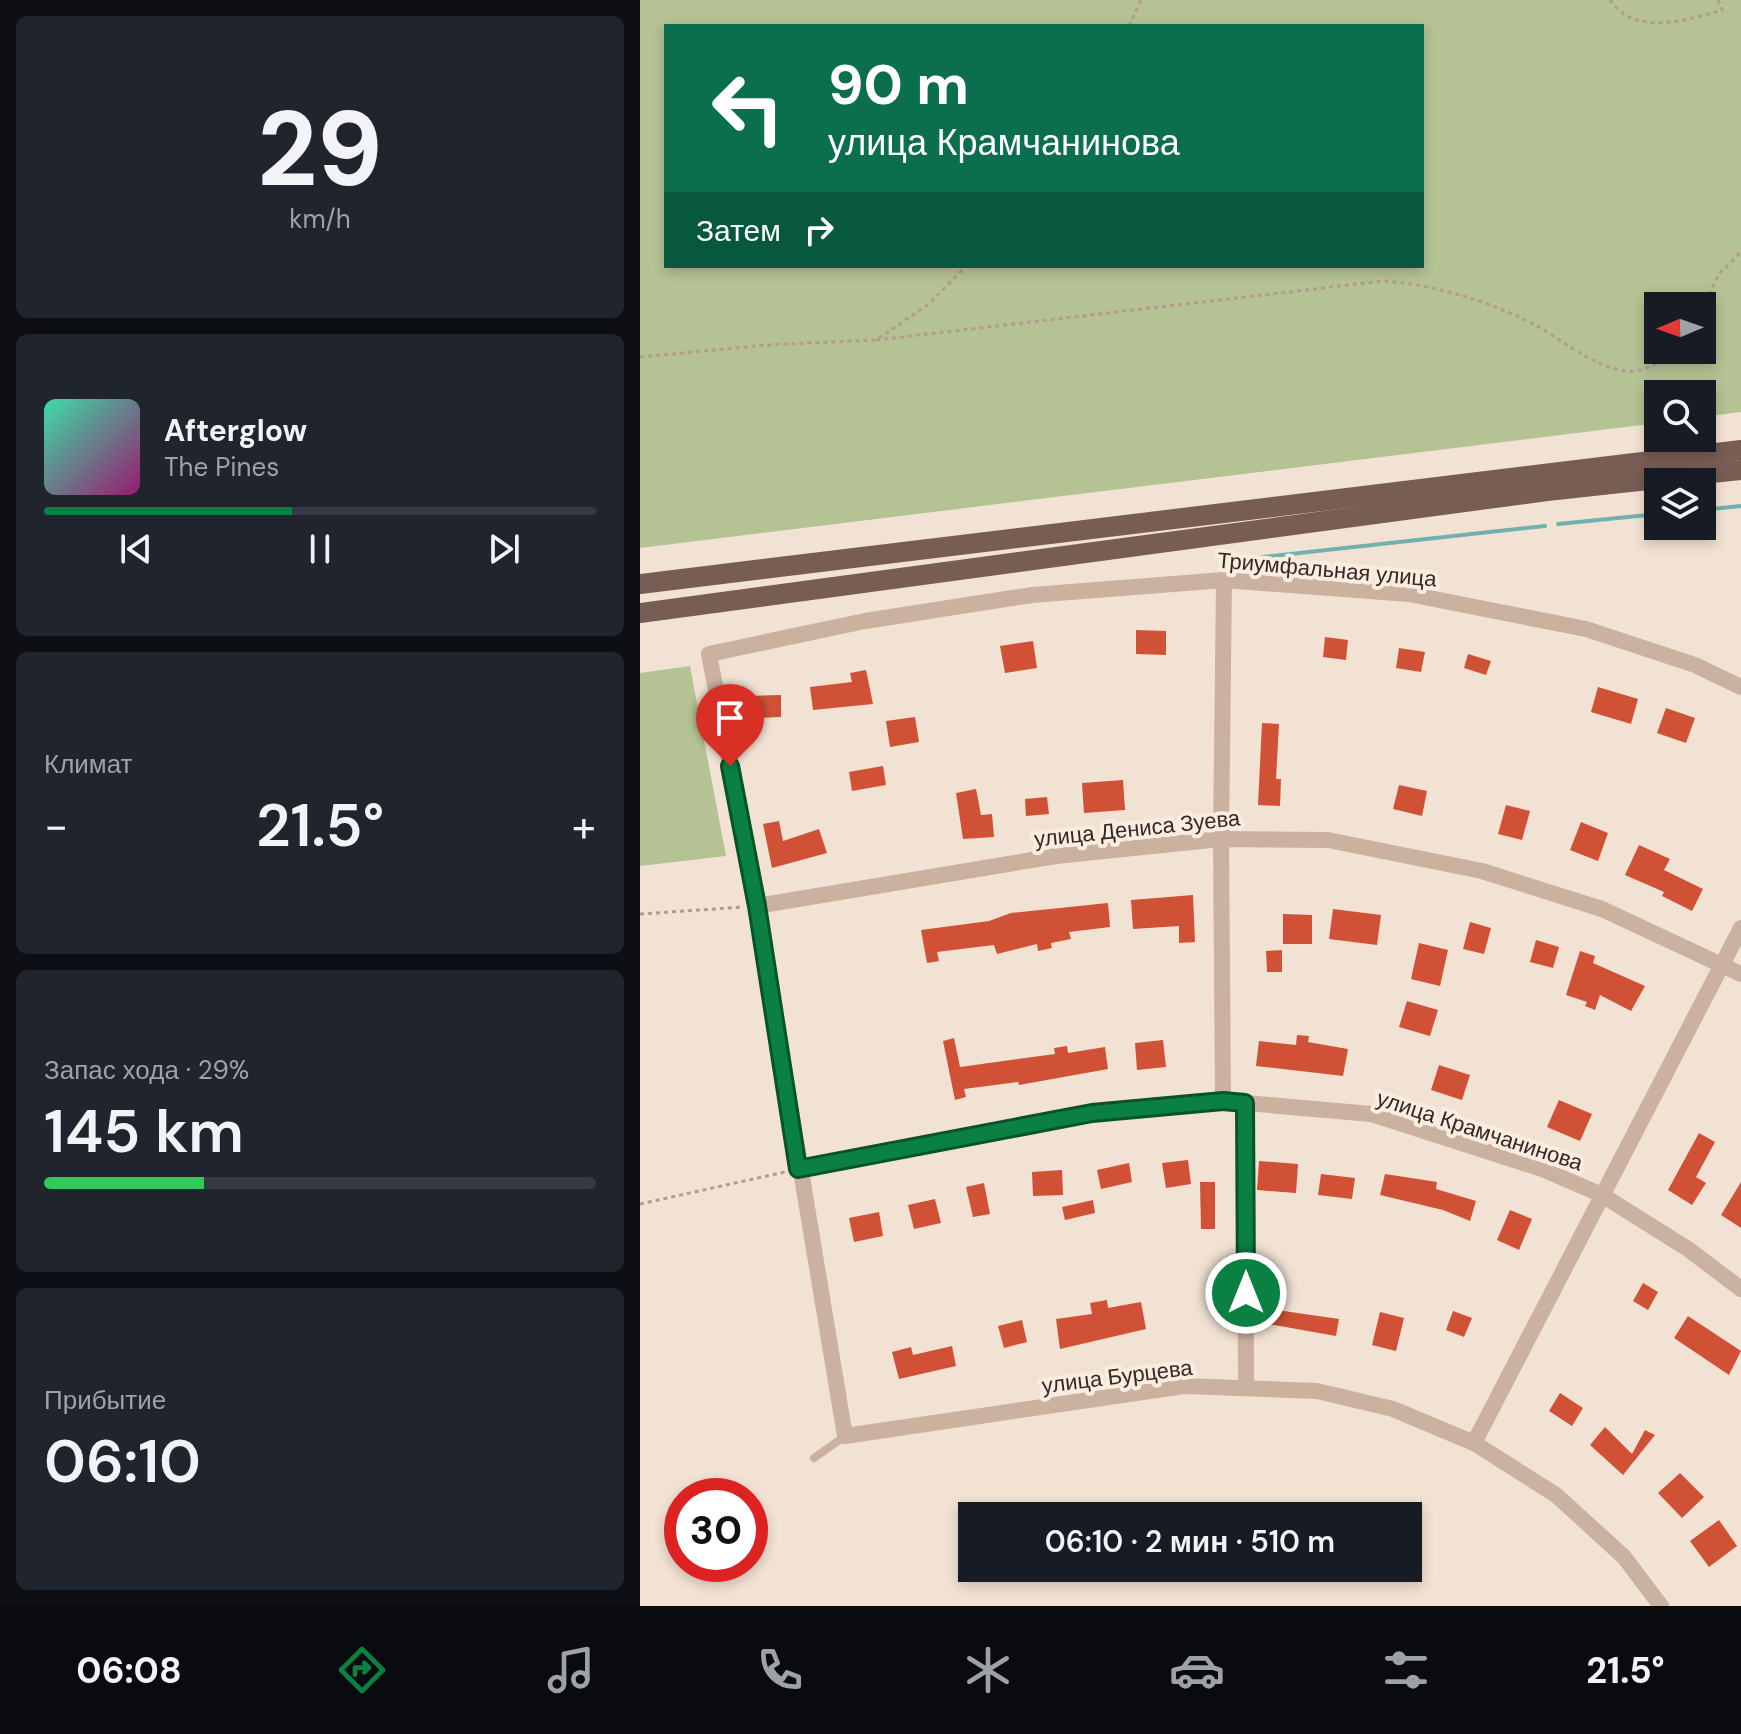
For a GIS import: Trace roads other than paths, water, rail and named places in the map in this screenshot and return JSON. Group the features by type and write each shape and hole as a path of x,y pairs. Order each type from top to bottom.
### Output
{"main road":[{"path":"640,584 1741,450"},
{"path":"640,613 1424,507 1741,470"}],"street":[{"name":"Триумфальная улица","path":"757,906 709,654 865,621 1032,595 1224,580 1409,594 1586,629 1695,665 1741,687"},
{"path":"1223,1101 1221,839 1224,580"},
{"name":"улица Дениса Зуева","path":"757,906 1056,856 1221,839 1328,840 1482,871 1602,909 1741,974"},
{"path":"757,906 798,1169 845,1436"},
{"path":"1474,1443 1741,928"},
{"name":"улица Крамчанинова","path":"798,1169 1092,1113 1223,1101 1371,1114 1542,1169 1602,1195 1688,1249 1741,1289"},
{"path":"1245,1103 1246,1388"},
{"name":"улица Бурцева","path":"845,1436 1184,1386 1332,1394 1393,1409 1474,1443 1556,1495 1624,1557 1661,1606"}],"lane":[{"path":"814,1458 845,1436"}],"waterway":[{"path":"1716,509 1741,506"},
{"path":"1558,524 1644,515"},
{"path":"1263,557 1545,526"}]}
